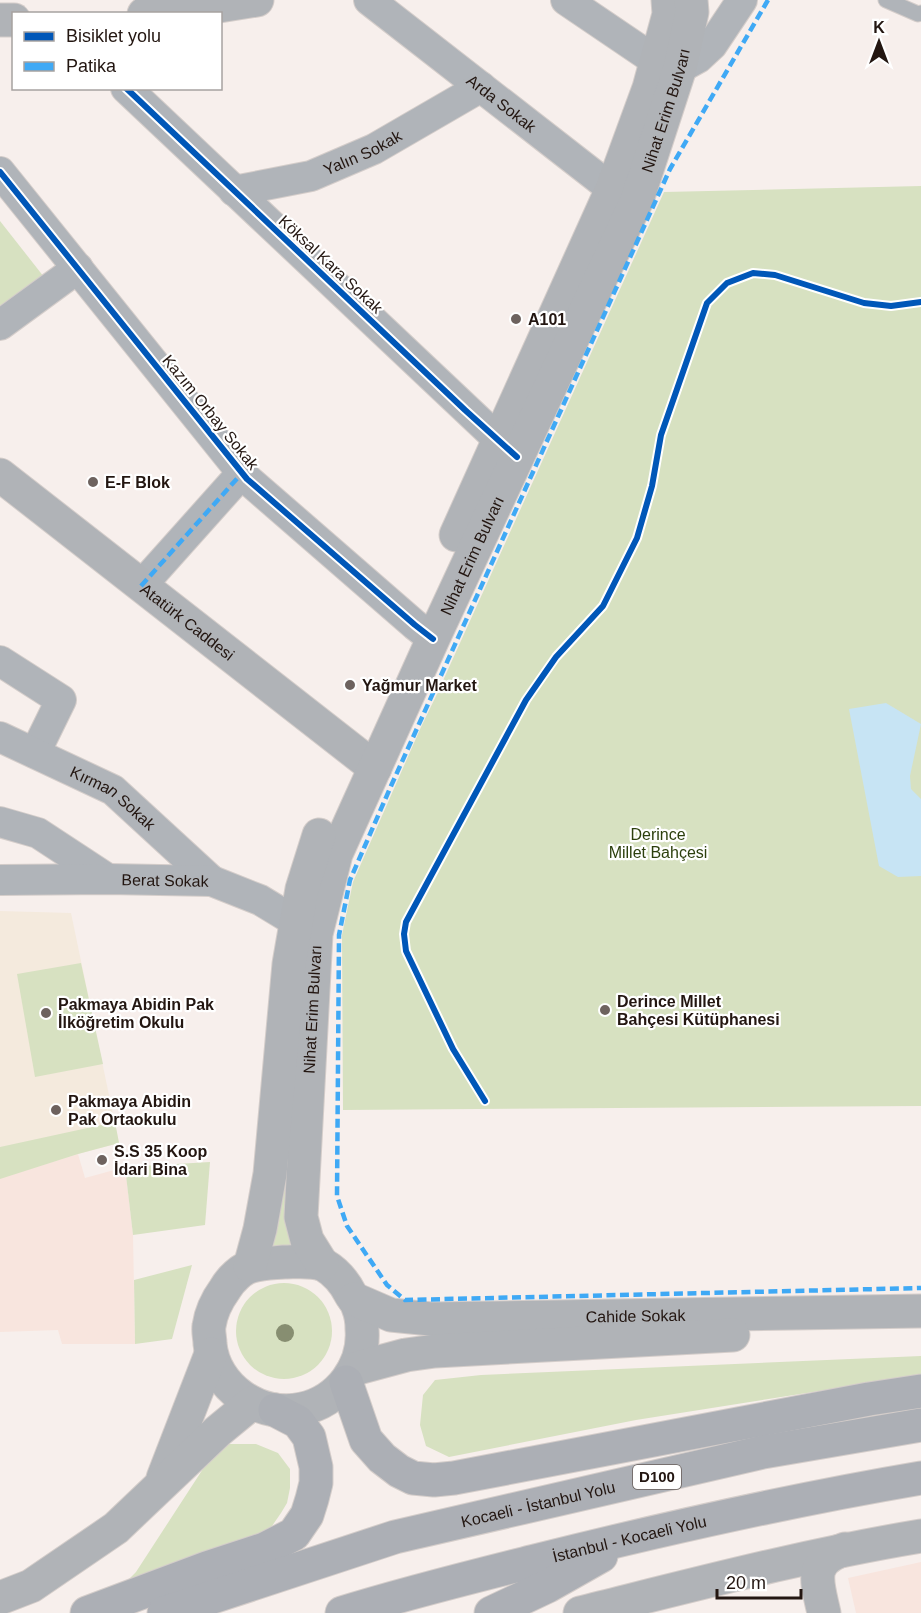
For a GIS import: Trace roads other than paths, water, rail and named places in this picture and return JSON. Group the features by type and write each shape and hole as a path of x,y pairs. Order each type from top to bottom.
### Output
{"highway":[{"path":"350,1376 366,1440 382,1458 399,1471 413,1478 434,1479 454,1478 921,1391"},
{"path":"87,1613 265,1549 294,1534 307,1515 316,1483 316,1467 309,1437 298,1422 264,1407"},
{"name":"Kocaeli - İstanbul Yolu","path":"164,1613 395,1537 763,1452 921,1425"},
{"name":"İstanbul - Kocaeli Yolu","path":"342,1613 639,1534 780,1504 921,1478"},
{"path":"491,1613 548,1586 639,1534"}],"main road":[{"path":"163,12 257,0"},
{"name":"Nihat Erim Bulvarı","path":"668,0 668,65"},
{"name":"Nihat Erim Bulvarı","path":"322,1264 308,1240 301,1217 306,928 302,889 316,844 366,762 624,195 649,88 668,65 692,12 691,0"},
{"name":"Atatürk Caddesi","path":"0,475 366,762"},
{"name":"Nihat Erim Bulvarı","path":"250,1266 260,1229 270,1174 289,964 306,928"},
{"path":"284,1262 322,1264 333,1271 346,1285 360,1313 363,1337 359,1359 350,1376 327,1400 302,1410 264,1407 230,1388 218,1372 211,1354 208,1328 215,1303 229,1281 250,1266 284,1262"},
{"name":"Cahide Sokak","path":"354,1299 391,1315 431,1319 921,1311"},
{"name":"Cahide Sokak","path":"350,1376 406,1355 435,1351 880,1327 921,1327"},
{"path":"160,1487 211,1354"},
{"path":"0,1598 31,1586 102,1539 218,1431 264,1407"},
{"path":"580,1613 845,1549 921,1536"},
{"path":"821,1599 817,1575 819,1567 832,1554 845,1549"},
{"path":"843,1613 834,1571 845,1549"},
{"path":"754,1570 794,1572 808,1577 821,1599"}],"street":[{"name":"Arda Sokak","path":"369,0 624,195"},
{"path":"566,0 668,65 698,58 712,45 742,0"},
{"name":"Yalın Sokak","path":"234,191 311,176 374,149 481,87"},
{"name":"Köksal Kara Sokak","path":"128,90 508,449"},
{"name":"Kazım Orbay Sokak","path":"0,172 247,479 424,632"},
{"path":"0,325 78,268"},
{"path":"141,586 242,473"},
{"path":"0,661 61,700 35,753"},
{"name":"Kırman Sokak","path":"0,737 113,790 212,881"},
{"path":"0,822 38,833 108,879"},
{"name":"Berat Sokak","path":"0,880 212,881 260,900 306,928"}],"lane":[{"path":"886,0 918,15 921,13"}],"water":[{"path":"886,703 921,724 910,776 911,789 921,799 921,876 898,877 879,866 849,709"}],"place":[{"name":"A101","path":"516,319"},
{"name":"E-F Blok","path":"93,482"},
{"name":"Yağmur Market","path":"350,685"},
{"name":"Derince Millet Bahçesi Kütüphanesi","path":"605,1010"},
{"name":"Pakmaya Abidin Pak İlköğretim Okulu","path":"46,1013"},
{"name":"Pakmaya Abidin Pak Ortaokulu","path":"56,1110"},
{"name":"S.S 35 Koop İdari Bina","path":"102,1160"}],"park label":[{"name":"Derince Millet Bahçesi","path":"658,843"}]}
